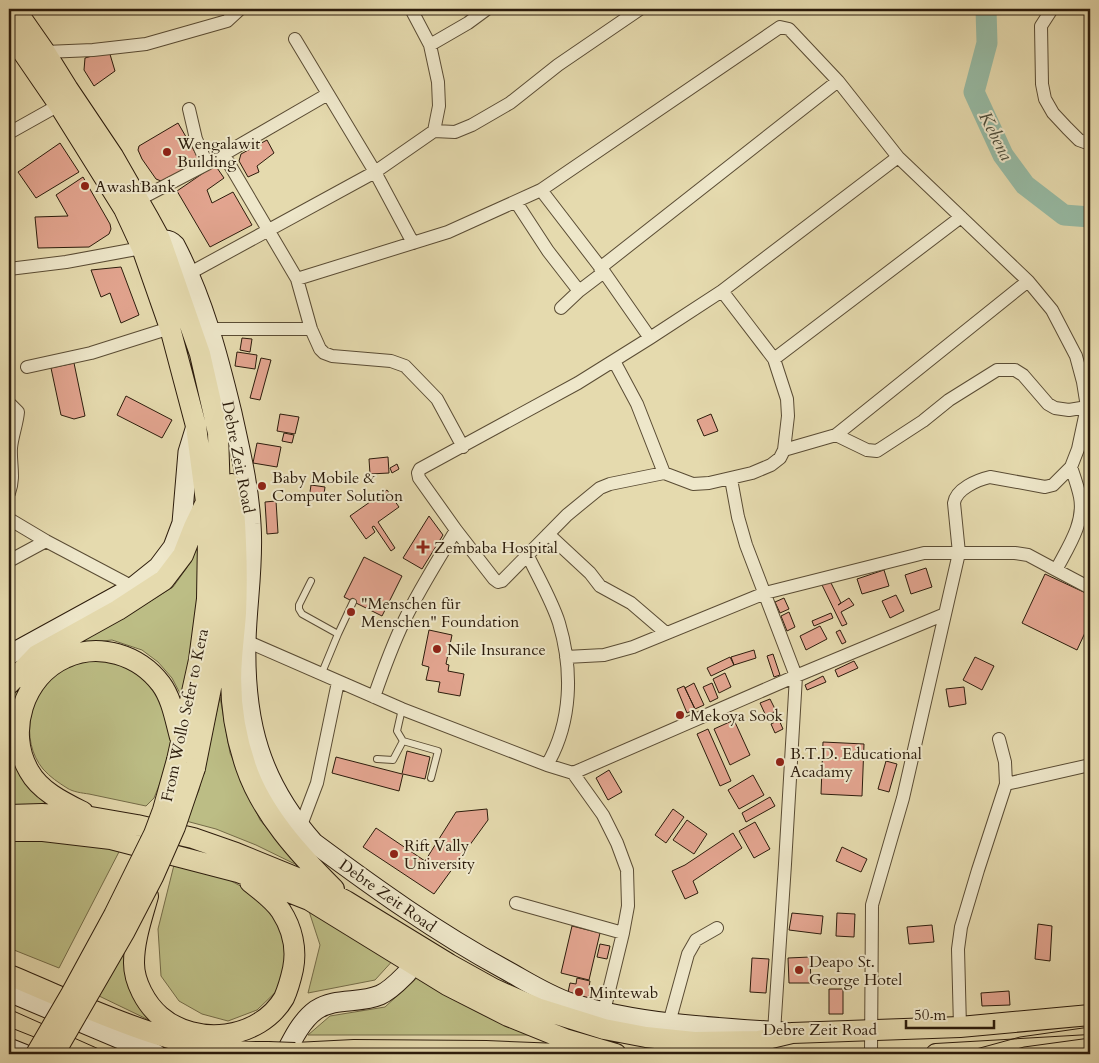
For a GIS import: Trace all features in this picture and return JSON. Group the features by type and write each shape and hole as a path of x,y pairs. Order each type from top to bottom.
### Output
{"main road":[{"path":"15,9 113,156 138,200 151,244 195,336 218,433 230,465 238,557 232,660 232,702 237,735 246,768 270,814 301,856 346,900"},
{"path":"10,37 59,105 124,209 151,244"},
{"name":"Debre Zeit Road","path":"151,244 172,242 176,245 190,273 218,357 237,434 249,496 252,527 246,641 247,692 251,724 258,751 272,784 300,828 314,843 430,933 548,994 572,1003 604,1011 669,1022 783,1032 960,1027 1090,1015"},
{"name":"From Wollo Sefer to Kera","path":"36,1054 114,915 154,834 185,756 207,599 208,538 206,502 196,426 170,328 151,244"},
{"path":"9,655 133,587 158,568 173,548 182,523 188,452 196,426"},
{"path":"54,1054 125,931 153,877 175,827 185,756 217,658 223,588 218,433"},
{"path":"9,670 118,610 164,580 183,555 206,502"},
{"path":"91,816 60,801 42,787 29,771 21,749 18,730 21,712 26,698 36,682 49,667 66,657 84,652 119,654 135,661 150,671 162,685 170,703 185,756"},
{"path":"9,684 36,656"},
{"path":"9,815 91,816 193,838 236,853 346,900 392,930 494,989 537,1008 604,1029 646,1037 725,1042 759,1041 783,1032"},
{"path":"9,831 43,831 111,839 238,872 309,900 448,985 508,1016 565,1039 608,1052"},
{"path":"153,877 136,943 134,964 137,981 154,1011 164,1019 181,1030 214,1036 230,1034 256,1024 273,1011 284,997 295,957 294,941 282,912 268,896 238,872"},
{"path":"283,1053 303,1024 318,1009 331,1003 368,998 380,994 394,986 407,972"},
{"path":"9,975 131,1026 174,1040 210,1048 246,1052 283,1053 354,1050 413,1053 486,1050 559,1054"},
{"path":"9,992 156,1054"},
{"path":"936,1054 1090,1045"},
{"path":"9,1048 24,1054"},
{"path":"575,1054 608,1052"}],"street":[{"path":"45,52 93,50 146,44 227,21 240,9"},
{"path":"411,9 430,45 438,82 438,106 434,132"},
{"path":"430,45 468,23 487,9"},
{"path":"1052,9 1041,26 1042,84 1045,99 1053,114 1079,140 1090,144"},
{"path":"190,273 375,172 434,132 455,132 472,125 510,103 558,65 635,10"},
{"path":"297,279 448,232 541,190 780,27 788,29 838,81 898,157 1028,281 1052,310 1076,356 1083,382 1087,407 1078,449 1070,467 1053,485 1045,487 990,477 960,491 954,496 959,553 903,798 872,905 872,1029 870,1054"},
{"path":"295,39 375,172 413,243"},
{"path":"561,308 602,270 838,81"},
{"path":"138,200 224,155 328,94"},
{"path":"9,133 59,105"},
{"path":"190,109 196,139 207,164"},
{"path":"224,155 297,279 311,329 320,349 332,356 390,361 405,366 437,399 463,447"},
{"path":"722,291 774,359 787,399 788,416 784,450 780,458 752,473 731,479 692,484 664,473 610,484 600,488 548,534 502,581 498,582 456,530 419,478 418,473 420,469 463,447 614,361 650,338 722,291 898,157"},
{"path":"541,190 602,270 650,338"},
{"path":"516,202 548,251 579,292"},
{"path":"774,359 961,217"},
{"path":"9,269 66,262 151,244"},
{"path":"784,450 836,435 1028,281"},
{"path":"27,367 92,353 170,328"},
{"path":"209,329 311,329"},
{"path":"614,361 637,404 664,473"},
{"path":"836,435 867,450 877,450 923,421 949,400 998,370 1015,370 1023,375 1048,404 1055,408 1069,410 1087,407"},
{"path":"9,403 18,412 11,446 13,484 9,493"},
{"path":"1056,570 1078,527 1081,515 1080,497 1070,467"},
{"path":"731,479 738,517 746,545 796,676 787,835 783,1032"},
{"path":"9,519 133,587"},
{"path":"374,697 394,642 405,619 421,588 456,530"},
{"path":"548,534 590,573 600,586 631,603 666,632"},
{"path":"9,561 46,541"},
{"path":"566,657 604,655 633,646 765,593 924,554 1015,553 1028,555 1090,588"},
{"path":"528,556 558,621 566,657 568,706 560,740 547,765"},
{"path":"573,773 796,676 945,614"},
{"path":"246,641 402,709 547,765 573,773 603,815 627,870 628,906 604,1011"},
{"path":"300,828 317,783 338,682"},
{"path":"960,1027 958,949 961,927 1006,784 1005,762 999,739"},
{"path":"1006,784 1090,765"},
{"path":"516,903 623,933"},
{"path":"669,1022 688,954 696,940 717,928"}],"lane":[{"path":"311,581 299,605 299,609 302,614 338,634"},
{"path":"321,675 353,602"},
{"path":"402,709 397,731 403,741 438,751 432,778"},
{"path":"378,759 393,760 403,741"}],"green space":[{"path":"204,535 204,573 185,703 172,678 158,662 142,650 112,640 74,644 173,587 186,569"},
{"path":"104,658 152,676 175,719 168,759 160,783 154,798 146,806 69,789 43,769 31,744 31,716 34,703 40,690 49,678 59,669 69,664"},
{"path":"34,671 14,736 59,807 9,808 9,697"},
{"path":"220,697 230,753 260,820 299,866 256,845 216,829 186,821 199,790"},
{"path":"43,840 121,848 59,968 9,948 9,841"},
{"path":"175,861 220,875 259,896 281,918 291,949 281,987 257,1010 228,1021 202,1014 179,1001 161,976 158,929"},
{"path":"305,899 396,957 375,980 308,993 320,945"},
{"path":"133,933 153,1022 97,995"},
{"path":"421,974 540,1035 308,1035 330,1016 385,1007"}],"building":[{"path":"109,51 115,71 94,86 84,70 85,58"},
{"name":"Wengalawit Building","path":"178,123 200,161 168,180 161,181 156,179 142,159 138,150 139,146"},
{"path":"267,140 274,153 257,166 259,172 248,177 239,161 241,154"},
{"path":"60,143 79,172 36,198 18,172"},
{"path":"215,165 224,178 207,190 212,203 233,192 252,225 210,247 177,191"},
{"path":"83,177 110,224 109,234 89,247 38,248 35,217 68,216 56,195"},
{"path":"121,267 139,315 121,323 110,293 101,297 91,270"},
{"path":"242,338 252,339 250,352 240,350"},
{"path":"237,352 257,355 255,369 235,366"},
{"path":"261,358 271,360 260,400 250,398"},
{"path":"74,363 85,416 74,419 61,415 51,368"},
{"path":"126,396 172,420 162,438 117,415"},
{"path":"280,414 299,417 295,434 277,431"},
{"path":"711,414 718,431 704,436 697,420"},
{"path":"284,433 294,435 292,443 282,441"},
{"path":"257,443 281,447 277,467 253,463"},
{"path":"388,457 389,473 370,474 369,459"},
{"path":"397,464 399,469 392,473 390,468"},
{"path":"311,485 325,487 323,501 309,499"},
{"path":"387,490 399,507 378,522 395,548 391,551 374,526 372,527 375,532 366,539 350,516"},
{"path":"276,501 278,533 267,534 265,502"},
{"name":"Zembaba Hospital","path":"429,516 443,535 422,569 403,558"},
{"path":"364,557 402,576 382,616 344,597"},
{"path":"926,568 932,587 911,594 905,575"},
{"path":"884,570 889,586 862,594 857,579"},
{"path":"1045,574 1090,595 1090,622 1077,650 1022,623"},
{"path":"830,581 841,603 838,605 849,598 854,605 841,612 847,624 842,626 822,585"},
{"path":"896,595 904,611 890,618 882,601"},
{"path":"784,598 789,609 780,613 775,602"},
{"path":"789,612 795,627 787,631 781,616"},
{"path":"831,613 833,618 814,626 812,621"},
{"path":"820,626 827,639 806,650 800,636"},
{"name":"Nile Insurance","path":"429,630 452,635 446,664 449,665 448,671 464,674 460,696 438,692 440,682 426,680 429,667 422,665"},
{"path":"840,630 846,642 842,644 836,632"},
{"path":"754,650 756,658 734,665 731,657"},
{"path":"773,654 780,675 774,677 767,656"},
{"path":"730,657 734,665 711,676 707,668"},
{"path":"975,657 994,666 982,690 963,680"},
{"path":"854,661 858,668 838,677 835,670"},
{"path":"725,673 731,687 719,693 713,679"},
{"path":"823,676 826,682 807,690 805,685"},
{"path":"694,683 704,705 695,709 685,688"},
{"path":"712,683 718,698 710,702 703,687"},
{"path":"684,686 695,709 687,713 677,689"},
{"path":"964,687 966,704 949,707 946,689"},
{"path":"770,699 776,711 766,716 760,703"},
{"path":"734,720 750,755 730,765 714,729"},
{"path":"779,720 783,729 775,733 771,724"},
{"path":"708,729 731,781 720,786 697,734"},
{"path":"823,742 864,744 862,796 821,794"},
{"path":"407,751 430,757 425,779 403,774 399,791 332,773 336,757 402,774"},
{"path":"886,761 897,764 889,792 878,789"},
{"path":"609,770 622,792 608,800 596,778"},
{"path":"753,775 764,795 739,809 728,790"},
{"path":"770,797 775,806 746,822 742,813"},
{"name":"Rift Vally University","path":"487,809 488,820 434,894 363,847 376,828 425,861 456,812"},
{"path":"673,809 684,817 666,843 655,835"},
{"path":"687,820 707,834 694,854 673,840"},
{"path":"755,822 770,849 754,858 739,831"},
{"path":"733,833 742,848 693,881 698,893 685,899 672,871 685,865"},
{"path":"842,847 867,859 861,872 836,861"},
{"path":"792,913 823,916 821,934 789,930"},
{"path":"837,913 855,914 854,937 836,936"},
{"path":"1038,924 1052,926 1050,961 1035,959"},
{"path":"932,925 934,942 909,944 907,927"},
{"path":"572,926 600,933 589,980 561,973"},
{"path":"600,944 610,946 607,959 597,957"},
{"name":"Deapo St. George Hotel","path":"810,957 811,983 789,983 788,958"},
{"path":"752,958 769,959 766,993 750,992"},
{"name":"Mintewab","path":"577,978 590,981 589,987 591,987 588,1002 567,997 570,983 576,984"},
{"path":"829,989 843,989 843,1014 829,1014"},
{"path":"1009,991 1010,1005 982,1006 981,993"}],"waterway":[{"name":"Kebena","path":"986,9 987,43 974,92 1003,155 1025,185 1064,215 1090,217"}],"tram line":[{"path":"9,1009 110,1054"},
{"path":"9,1027 77,1054"},
{"path":"958,1054 1020,1037 1090,1027"},
{"path":"999,1054 1024,1047 1090,1038"}],"place":[{"name":"Wengalawit Building","path":"167,152"},
{"name":"AwashBank","path":"85,186"},
{"name":"Baby Mobile & Computer Solution","path":"262,486"},
{"name":"Zembaba Hospital","path":"423,547"},
{"name":"\"Menschen für Menschen\" Foundation","path":"351,612"},
{"name":"Nile Insurance","path":"437,649"},
{"name":"Mekoya Sook","path":"680,715"},
{"name":"B.T.D. Educational Acadamy","path":"780,762"},
{"name":"Rift Vally University","path":"394,854"},
{"name":"Deapo St. George Hotel","path":"799,970"},
{"name":"Mintewab","path":"579,992"}]}
